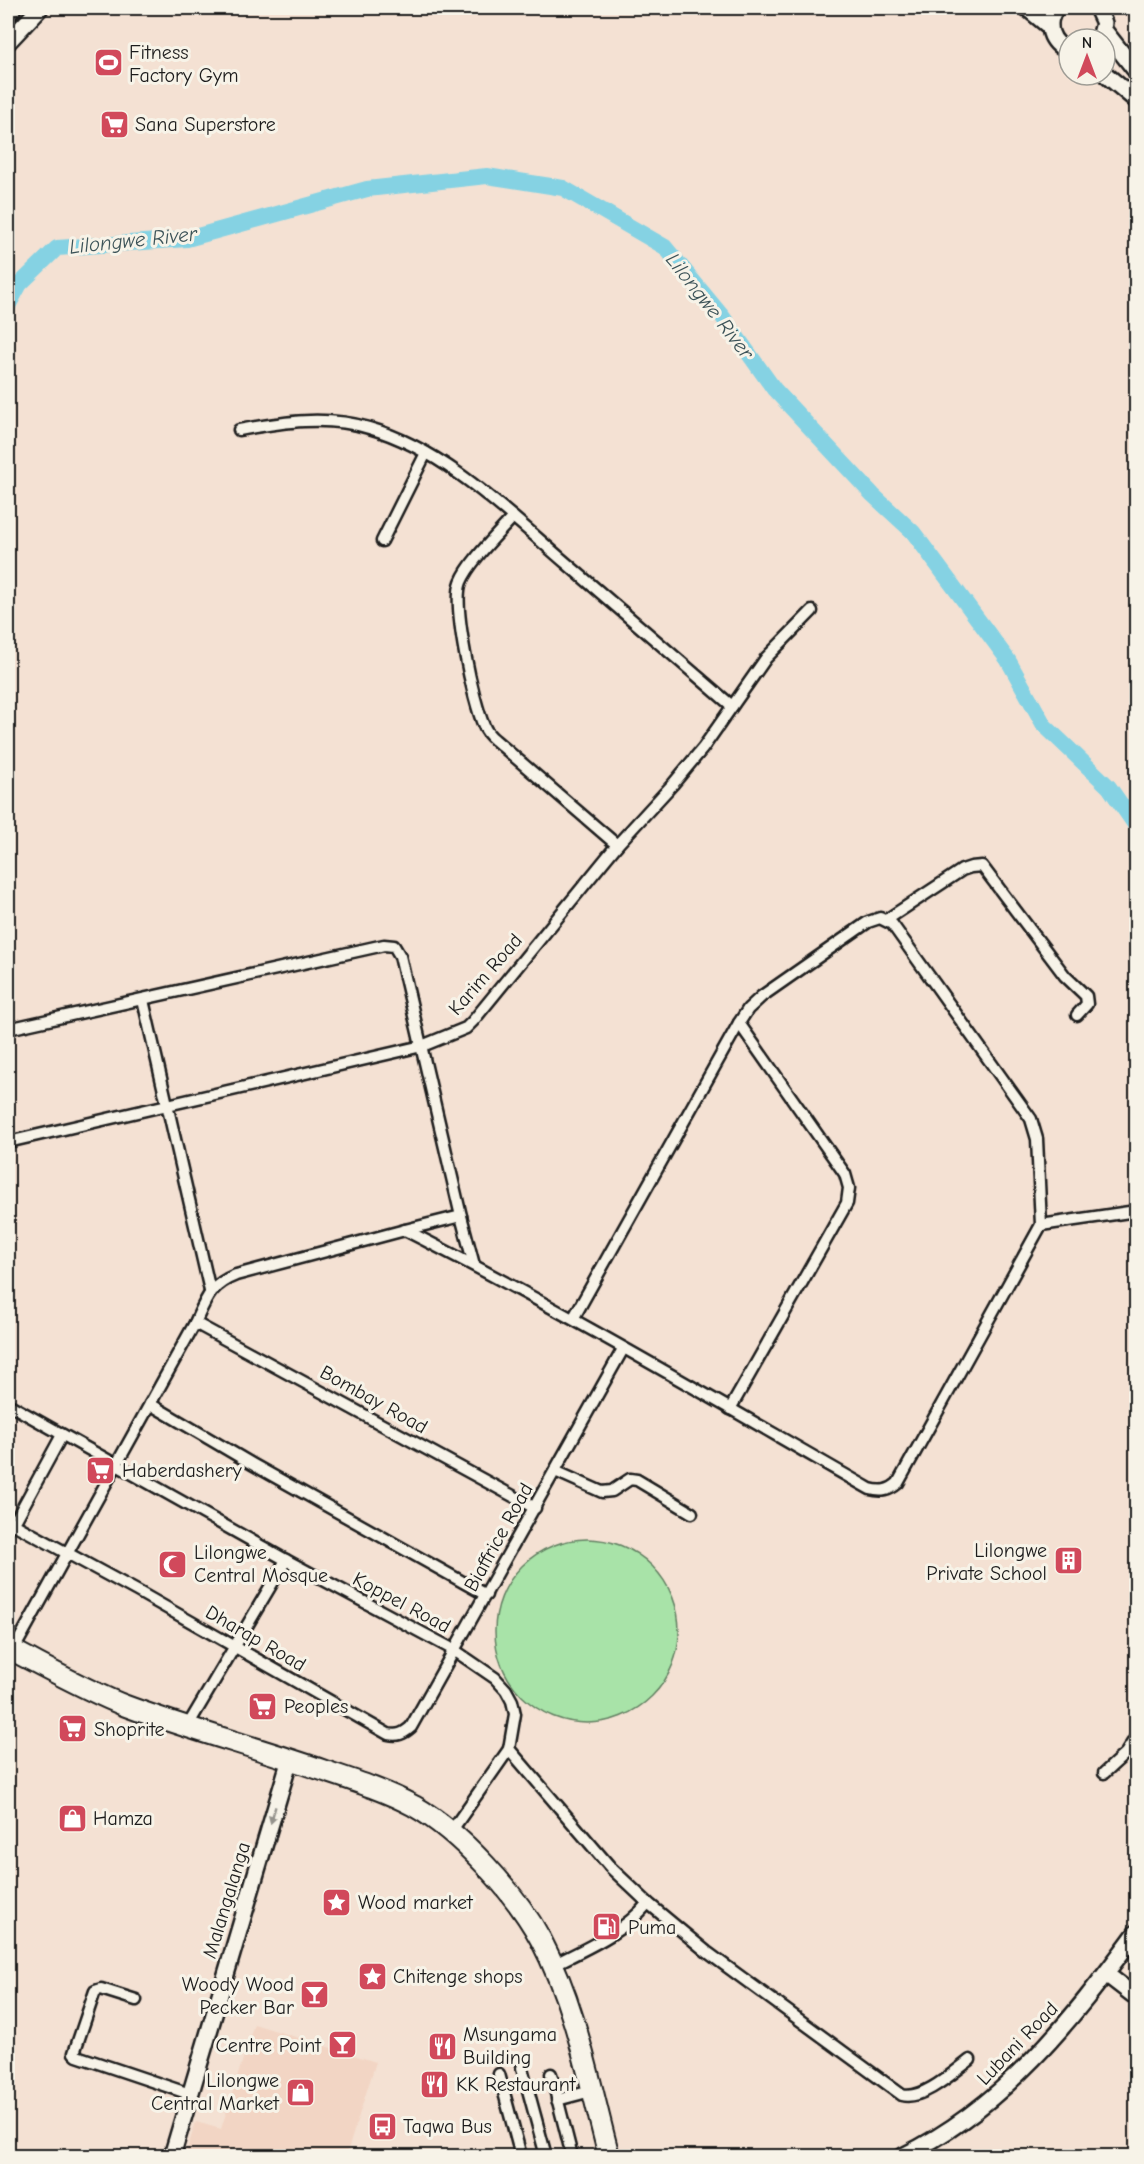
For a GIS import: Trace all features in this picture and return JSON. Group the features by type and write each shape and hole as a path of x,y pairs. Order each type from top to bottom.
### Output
{"highway":[{"path":"10,1650 126,1705 369,1786 429,1816 450,1833 513,1898 532,1924 553,1965 574,2027 609,2157"}],"street":[{"path":"8,14 13,8"},
{"path":"8,42 40,8"},
{"path":"1027,8 1050,27 1057,43"},
{"path":"1050,27 1056,8"},
{"path":"1097,8 1101,27"},
{"path":"1103,27 1108,8"},
{"path":"1117,48 1137,71"},
{"path":"1117,84 1137,100"},
{"path":"239,430 297,421 342,422 368,427 426,453 513,517 732,706"},
{"path":"382,542 426,453"},
{"path":"513,517 465,573 457,595 465,653 482,722 495,740 617,845"},
{"name":"Karim Road","path":"8,1142 422,1046 466,1028 617,845 703,748 766,658 812,611"},
{"path":"886,920 962,870 982,866 1065,976 1086,996 1087,1004 1077,1014"},
{"path":"405,1230 474,1264 573,1319 870,1490 885,1491 892,1488 898,1483 1041,1224 1037,1139 1032,1119 886,920 873,919 868,922 762,996 748,1009 573,1319"},
{"path":"8,1029 390,944 394,946 400,956 474,1264"},
{"path":"143,1000 210,1291"},
{"path":"730,1409 849,1196 845,1174 739,1023"},
{"path":"1041,1224 1137,1211"},
{"path":"10,1650 150,1404 210,1291 223,1280 236,1275 461,1216"},
{"name":"Bombay Road","path":"195,1323 535,1508"},
{"name":"Biaffrice Road","path":"397,1735 411,1727 623,1348"},
{"name":"Koppel Road","path":"8,1404 286,1560 454,1650 495,1678 509,1695 515,1714 509,1749 450,1833"},
{"path":"150,1404 486,1595"},
{"path":"10,1523 62,1435"},
{"path":"555,1471 602,1492 612,1491 630,1479 636,1480 692,1513"},
{"name":"Dharap Road","path":"10,1523 236,1647 388,1734 397,1735"},
{"path":"187,1726 286,1560"},
{"path":"1104,1773 1126,1753 1137,1737"},
{"path":"509,1749 611,1868 648,1903 707,1952 904,2096 926,2091 970,2060"},
{"name":"Malangalanga","path":"172,2157 290,1759"},
{"path":"553,1965 606,1938 636,1917 648,1903"},
{"name":"Lubani Road","path":"903,2157 963,2122 1012,2082 1057,2035 1137,1933"},
{"path":"1106,1974 1137,1997"},
{"path":"136,2000 101,1989 95,1991 74,2053 77,2056 190,2094"},
{"path":"522,2068 546,2157"},
{"path":"499,2074 521,2157"},
{"path":"550,2074 572,2157"},
{"path":"557,2100 591,2091"}],"shaded area":[{"name":"Lilongwe Central Market","path":"254,2024 376,2062 346,2156 185,2156 196,2122 221,2129"}],"green space":[{"path":"587,1539 622,1546 652,1566 672,1596 679,1631 672,1666 652,1696 622,1716 587,1723 552,1716 522,1696 502,1666 495,1631 502,1596 522,1566 552,1546"}],"waterway":[{"name":"Lilongwe River","path":"8,306 20,284 57,248 187,239 367,189 487,176 563,188 665,247 722,316 774,389 873,495 913,532 1008,660 1044,725 1109,787 1136,826"}],"place":[{"name":"Fitness Factory Gym","path":"108,63"},
{"name":"Sana Superstore","path":"114,124"},
{"name":"Haberdashery","path":"101,1470"},
{"name":"Lilongwe Private School","path":"1068,1561"},
{"name":"Lilongwe Central Mosque","path":"173,1564"},
{"name":"Peoples","path":"263,1706"},
{"name":"Shoprite","path":"73,1729"},
{"name":"Hamza","path":"72,1818"},
{"name":"Wood market","path":"337,1902"},
{"name":"Puma","path":"607,1927"},
{"name":"Chitenge shops","path":"372,1976"},
{"name":"Woody Wood Pecker Bar","path":"315,1995"},
{"name":"Centre Point","path":"342,2045"},
{"name":"Msungama Building","path":"442,2046"},
{"name":"KK Restaurant","path":"435,2084"},
{"name":"Lilongwe Central Market","path":"300,2092"},
{"name":"Taqwa Bus","path":"382,2126"}]}
